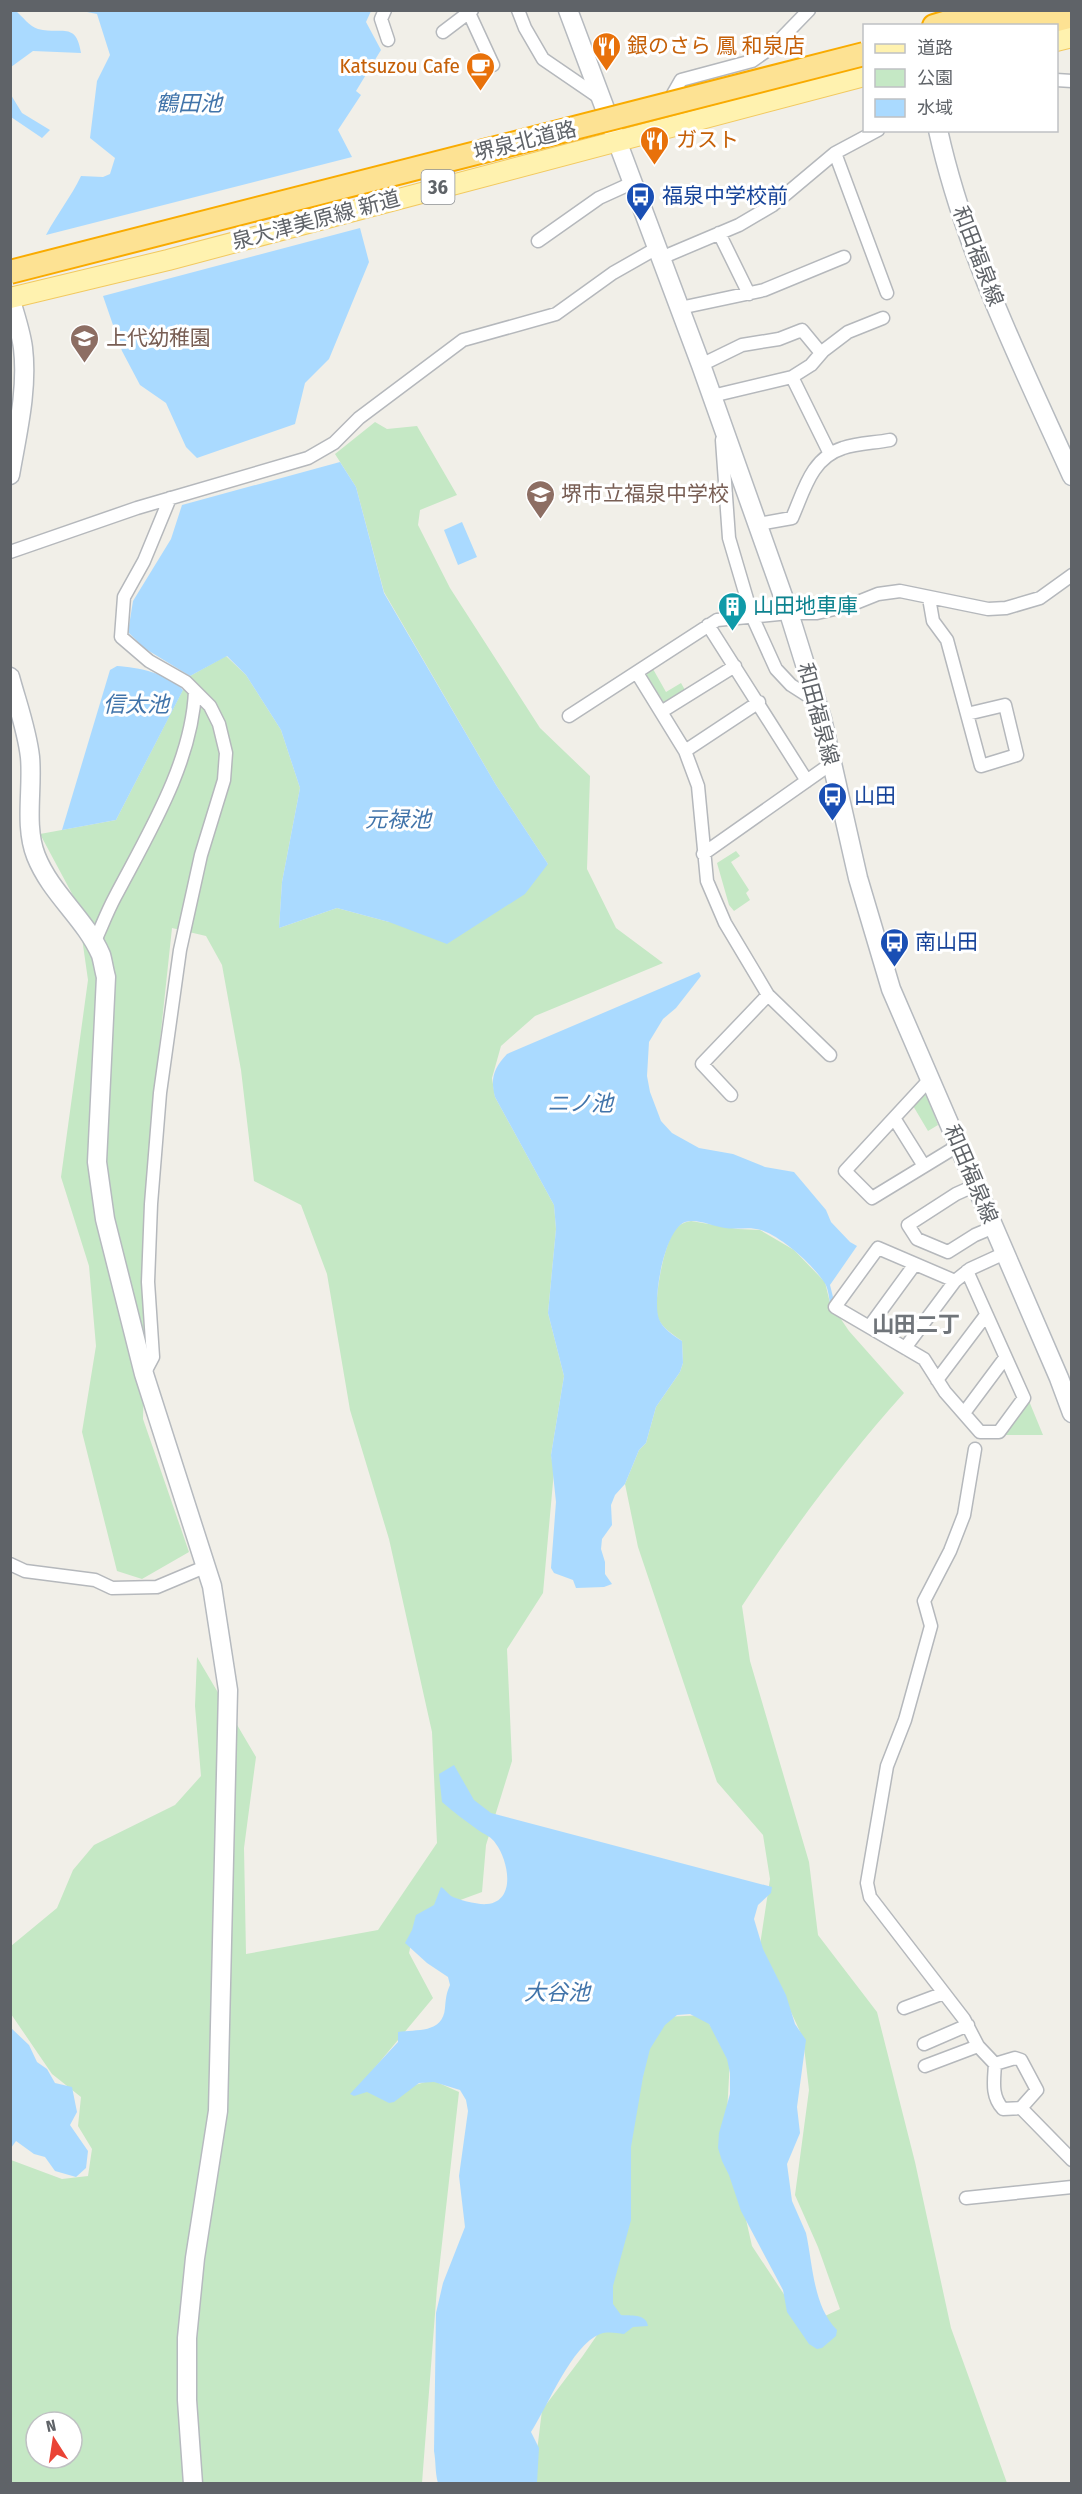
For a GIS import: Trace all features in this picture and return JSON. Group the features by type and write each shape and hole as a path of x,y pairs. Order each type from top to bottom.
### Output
{"highway":[{"path":"950,15 988,10"},
{"path":"981,24 1033,10"},
{"path":"1041,24 1071,16"},
{"name":"堺泉北道路","path":"10,272 863,54"},
{"name":"堺泉北道路","path":"10,287 863,69"}],"main road":[{"path":"931,24 950,15"},
{"name":"泉大津美原線 新道","path":"10,264 603,105 673,94 863,45"},
{"name":"泉大津美原線 新道","path":"10,298 168,260 863,76"}],"street":[{"path":"385,10 381,19 388,40"},
{"path":"518,10 525,28 543,59 603,105"},
{"name":"和田福泉線","path":"568,10 701,365 789,613 816,701 858,878 888,980 1059,1378 1071,1413"},
{"path":"673,94 681,80 752,61 775,45 810,10"},
{"path":"443,32 471,12 493,65"},
{"path":"10,552 170,498 308,458 334,443 359,418 463,340 556,314 613,273 659,253 739,225 772,206 835,153 874,132"},
{"name":"和田福泉線","path":"938,132 947,174 983,278 1071,476"},
{"path":"835,153 887,293"},
{"path":"538,241 599,198 632,183"},
{"path":"719,233 749,294"},
{"path":"680,308 764,290 844,257"},
{"path":"10,298 23,348 21,406 10,475"},
{"path":"712,396 792,377 811,366 821,353 848,332 883,318"},
{"path":"701,365 742,345 779,339 802,330 821,353"},
{"path":"792,377 830,454"},
{"path":"721,422 729,538 752,616 776,669 791,685 816,701"},
{"path":"758,524 792,518 813,469 830,454 843,448 890,440"},
{"path":"144,1374 153,1357 147,1282 160,1093 188,906 224,780 226,753 219,724 210,706 186,682 149,661 121,637 124,597 144,561 170,498"},
{"path":"569,716 717,620 789,613 817,613 848,606 878,594 900,591 988,609 1005,608 1040,598 1071,575"},
{"path":"929,598 933,621 947,640 981,766 1017,755 1005,705 967,714"},
{"path":"708,625 759,702 807,781"},
{"path":"661,712 735,666"},
{"path":"637,673 685,751 698,786 707,881 725,923 768,995 830,1055"},
{"path":"10,677 29,754 32,789 30,831 35,855 50,885 85,928 94,943 101,956 106,977 97,1162 105,1219 144,1374 207,1566 220,1627 228,1701 218,2111 195,2259 187,2338 187,2400 193,2484"},
{"path":"94,943 113,900 167,797 186,742 195,691"},
{"path":"685,751 759,702"},
{"path":"703,854 832,763"},
{"path":"731,1095 702,1064 768,995"},
{"path":"930,1079 845,1171 872,1198 958,1145"},
{"path":"894,1118 924,1166"},
{"path":"976,1185 957,1194 908,1225 917,1239 948,1252 975,1235 994,1227"},
{"path":"955,1281 878,1248 835,1307 924,1359 945,1392 980,1432 999,1432 1024,1398 967,1271"},
{"path":"905,1348 955,1281 967,1271 1005,1253"},
{"path":"869,1327 915,1264"},
{"path":"937,1380 986,1315"},
{"path":"964,1413 1005,1358"},
{"path":"975,1449 964,1515 950,1551 924,1601 931,1626 904,1720 887,1766 867,1883 870,1897 968,2025 978,2046 995,2064 993,2085 996,2101 1004,2109 1021,2108 1037,2090 1021,2060 1014,2058 995,2064"},
{"path":"10,1564 26,1571 95,1580 112,1588 157,1587 207,1566"},
{"path":"904,2008 944,1993"},
{"path":"924,2043 968,2025"},
{"path":"925,2066 978,2046"},
{"path":"1021,2108 1071,2160"},
{"path":"966,2198 1071,2187"}],"green space":[{"path":"375,422 387,429 417,426 457,495 420,510 418,525 450,588 540,728 590,776 587,869 616,928 663,963 535,1016 501,1046 492,1078 495,1097 554,1205 556,1229 548,1313 564,1376 551,1455 554,1471 543,1593 507,1649 512,1761 486,1845 482,1892 417,1916 409,1953 433,1998 373,2070 388,2093 432,2080 459,2092 437,2288 422,2483 11,2483 11,2160 62,2179 88,2176 92,2149 78,2126 81,2097 52,2074 11,2014 11,1946 57,1908 73,1870 94,1845 175,1805 201,1776 195,1706 197,1657 256,1757 244,1848 246,1954 378,1930 437,1843 432,1732 389,1539 350,1410 327,1274 301,1205 254,1181 241,1070 222,965 206,936 172,928 151,1125 143,1419 189,1552 142,1579 117,1571 82,1432 96,1346 89,1266 61,1177 88,980 77,903 40,834 116,820 190,676 226,656 246,675 281,730 300,788 282,882 279,928 337,908 389,922 548,864 496,785 384,592 356,487 335,454"},
{"path":"653,669 666,692 681,683 685,690 664,703 646,674"},
{"path":"736,851 740,856 731,862 749,890 746,893 750,900 734,911 729,905 717,863"},
{"path":"925,1090 938,1125 928,1131 912,1104"},
{"path":"691,1221 738,1229 760,1230 794,1250 825,1282 830,1303 849,1331 904,1393 819,1496 742,1606 750,1661 809,1862 818,1935 877,2012 915,2162 951,2328 1007,2483 533,2484 542,2410 613,2312 604,2264 648,2051 665,2017 704,2015 730,2059 726,2131 752,2246 795,2311 810,2323 840,2309 818,2247 795,2195 809,2090 803,2038 760,1945 770,1879 763,1835 717,1782 638,1547 625,1484 639,1450 646,1443 656,1407 680,1372 683,1363 682,1341 662,1325 658,1318 657,1299 663,1259 671,1237 678,1226"},
{"path":"1029,1401 1043,1435 1003,1435"}],"water":[{"path":"11,10 16,11 35,28 72,33 79,43 81,53 33,51 11,67"},
{"name":"鶴田池","path":"82,11 371,11 366,22 381,50 356,91 361,95 338,130 352,157 46,235 81,176 103,177 110,174 115,158 90,138 97,81 110,55 97,14"},
{"path":"11,95 22,113 50,130 42,138 11,117"},
{"path":"360,228 369,262 329,359 305,383 295,424 197,458 186,447 166,403 140,385 122,351 103,296"},
{"name":"元禄池","path":"340,462 356,487 384,593 496,785 548,864 525,894 447,944 389,922 337,908 279,928 282,882 300,788 281,730 246,675 227,656 190,676 144,648 128,632 133,601 171,539 182,505"},
{"path":"462,522 477,557 458,565 444,530"},
{"name":"信太池","path":"117,666 144,670 162,676 178,684 183,690 116,820 62,830 110,670"},
{"name":"ニノ池","path":"699,972 701,976 676,1008 663,1019 649,1042 647,1076 650,1092 661,1121 672,1133 699,1148 733,1154 765,1167 794,1172 826,1210 831,1222 850,1242 857,1246 830,1285 834,1301 830,1303 824,1282 804,1259 778,1239 761,1230 725,1228 694,1221 685,1222 678,1228 666,1251 659,1283 657,1310 663,1326 682,1341 683,1363 680,1372 656,1407 646,1443 639,1450 625,1484 615,1495 611,1505 612,1525 602,1539 601,1549 605,1562 605,1574 612,1584 604,1587 576,1588 573,1580 554,1573 551,1568 556,1502 551,1455 564,1376 548,1313 556,1229 554,1205 495,1097 493,1079 496,1069 507,1054"},
{"name":"大谷池","path":"454,1765 474,1800 491,1813 772,1887 771,1893 758,1905 754,1919 763,1949 786,1995 795,2024 806,2040 797,2107 800,2133 787,2164 792,2201 806,2233 818,2297 829,2320 837,2330 836,2336 822,2348 817,2349 809,2344 787,2312 783,2290 741,2211 718,2148 719,2133 730,2094 727,2059 709,2024 690,2014 677,2015 665,2025 650,2049 643,2077 631,2147 631,2220 613,2286 613,2304 621,2315 641,2317 648,2326 633,2327 624,2334 609,2332 600,2334 589,2341 570,2363 531,2432 539,2448 537,2483 438,2483 437,2479 434,2451 436,2313 443,2283 465,2227 459,2176 468,2111 466,2100 460,2090 434,2082 419,2083 394,2102 389,2103 367,2092 354,2096 350,2094 398,2042 398,2032 428,2029 439,2022 443,2016 450,1985 448,1977 427,1963 405,1943 416,1915 434,1905 441,1887 454,1898 483,1904 496,1901 503,1896 506,1888 504,1860 494,1841 442,1802 439,1774"},
{"path":"10,2027 29,2045 37,2062 47,2069 55,2083 72,2087 77,2112 70,2125 88,2151 86,2168 76,2177 55,2171 45,2157 34,2154 16,2141 11,2148"}],"place":[{"name":"銀のさら 鳳 和泉店","path":"606,72"},
{"name":"Katsuzou Cafe","path":"481,92"},
{"name":"ガスト","path":"655,166"},
{"name":"福泉中学校前","path":"641,222"},
{"name":"上代幼稚園","path":"85,364"},
{"name":"堺市立福泉中学校","path":"540,520"},
{"name":"山田地車庫","path":"732,632"},
{"name":"山田","path":"833,822"},
{"name":"南山田","path":"894,968"}],"district":[{"name":"山田二丁","path":"916,1324"}]}
